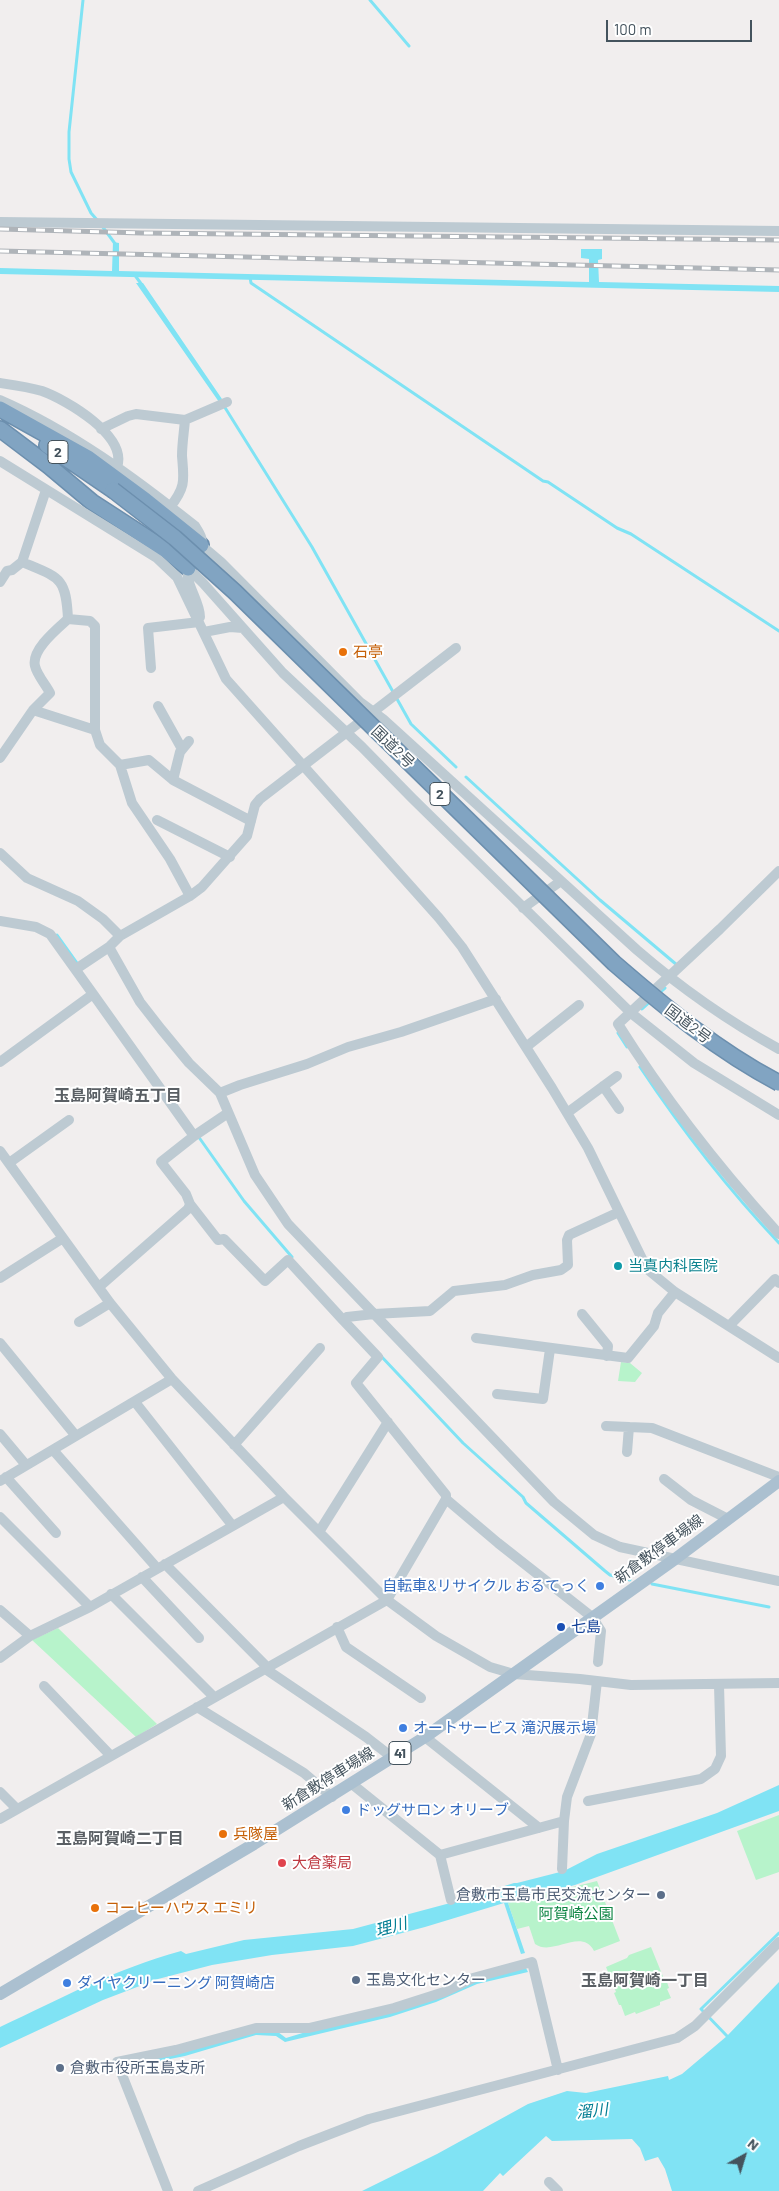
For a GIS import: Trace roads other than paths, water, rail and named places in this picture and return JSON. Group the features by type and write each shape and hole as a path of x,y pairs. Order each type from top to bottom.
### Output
{"highway":[{"path":"0,409 88,458 201,545"},
{"name":"国道2号","path":"0,420 50,447 113,490 175,538 235,592 614,963 674,1014 729,1054 779,1083"},
{"path":"0,429 92,502 166,550 188,568"}],"main road":[{"name":"新倉敷停車場線","path":"0,1994 332,1797 425,1737 675,1559 779,1481"}],"street":[{"path":"0,222 779,231"},
{"path":"0,383 39,390 71,405 101,429 118,450 120,459 117,467"},
{"path":"0,400 47,423 117,467 195,526 201,535 201,545 188,568 188,578 199,607 199,622"},
{"path":"101,429 136,414 185,420 224,403"},
{"path":"170,507 180,495 185,472 182,455 185,420"},
{"path":"2,465 46,490 164,564 177,577 226,679 439,918 462,947 588,1148 647,1269 675,1292 779,1358"},
{"path":"0,582 3,571 12,570 22,562 46,490"},
{"path":"201,545 221,562 353,695 561,881 675,970 740,1028 779,1050"},
{"path":"22,562 53,575 60,581 67,599 68,620"},
{"path":"188,568 284,673 631,1013 694,1063 779,1115"},
{"path":"0,758 33,710 50,694 35,665 36,653 52,633 68,620 90,621 95,626 95,730 100,745 120,765 132,803 170,859 190,896"},
{"path":"151,668 148,628 199,622"},
{"path":"204,632 230,627 243,628"},
{"path":"78,968 109,947 120,936 190,896 202,887 247,836 256,805 260,799 456,648"},
{"path":"158,706 186,745 173,780"},
{"path":"33,710 95,730"},
{"path":"120,765 148,760 173,780 251,821"},
{"path":"157,820 230,856"},
{"path":"0,853 27,878 78,901 103,918 120,936"},
{"path":"779,870 618,1024 648,1071 714,1160 779,1234"},
{"path":"523,908 561,881"},
{"path":"0,921 45,930 56,941 78,968 93,994 194,1136"},
{"path":"109,947 140,1002 160,1029 189,1063 220,1093 255,1175 276,1209 305,1242 529,1477 567,1513 607,1542 675,1559 779,1581"},
{"path":"0,1062 93,994"},
{"path":"220,1093 240,1084 307,1064 348,1047 401,1032 496,999"},
{"path":"526,1047 579,1005"},
{"path":"567,1113 616,1076"},
{"path":"603,1086 619,1110"},
{"path":"228,1113 194,1136 161,1162 218,1240 224,1239 266,1281 288,1260 345,1319 378,1358 356,1383 446,1495 446,1499 498,1543 592,1617 600,1630 598,1662"},
{"path":"9,1163 68,1120"},
{"path":"0,1151 110,1303 172,1380 284,1497 387,1600 436,1636 490,1667 514,1674 597,1680 631,1685 779,1683"},
{"path":"98,1287 188,1209 190,1204"},
{"path":"345,1319 374,1314 430,1310 454,1291 505,1285 518,1278 560,1270 568,1265 567,1240 569,1235 619,1212"},
{"path":"0,1278 63,1238"},
{"path":"729,1326 775,1279 779,1284"},
{"path":"476,1338 628,1358 654,1326 658,1313 675,1292"},
{"path":"79,1322 110,1303"},
{"path":"582,1314 608,1346 607,1356"},
{"path":"0,1343 76,1436"},
{"path":"234,1445 320,1348"},
{"path":"497,1394 543,1399 550,1349"},
{"path":"56,1532 3,1479 172,1380"},
{"path":"135,1402 232,1525"},
{"path":"319,1532 388,1422"},
{"path":"606,1426 652,1428 779,1477"},
{"path":"628,1427 628,1452"},
{"path":"0,1434 26,1465"},
{"path":"52,1450 161,1566 266,1668 366,1736 393,1758"},
{"path":"664,1479 691,1500 728,1519"},
{"path":"0,1658 30,1636 90,1606 284,1497"},
{"path":"0,1819 387,1600 446,1499"},
{"path":"0,1517 90,1606"},
{"path":"142,1577 199,1638"},
{"path":"111,1594 214,1697"},
{"path":"0,1610 30,1636"},
{"path":"337,1628 346,1647 421,1698"},
{"path":"562,1869 567,1796 591,1734 597,1680"},
{"path":"588,1801 701,1779 715,1769 721,1756 719,1685"},
{"path":"44,1686 111,1756"},
{"path":"198,1707 304,1773 332,1797"},
{"path":"425,1737 539,1828"},
{"path":"352,1784 440,1855 451,1900"},
{"path":"0,1792 17,1809"},
{"path":"440,1855 564,1821"},
{"path":"198,2191 299,2146 369,2119 682,2036 700,2022 779,1942"},
{"path":"168,2191 117,2062 176,2050 256,2028 309,2028 375,2012 444,1992 474,1978 532,1962 558,2070"},
{"path":"550,2182 558,2191"}],"water":[{"path":"113,242 119,243 119,271 589,282 589,259 581,258 581,249 602,249 602,259 598,260 599,282 779,286 779,292 0,274 0,268 112,271"},
{"path":"136,283 143,283 222,399 219,402"},
{"name":"理川","path":"779,1785 779,1811 575,1885 508,1903 525,1953 521,1954 504,1903 353,1946 272,1955 212,1965 158,1979 103,2000 0,2048 0,2027 111,1975 157,1958 181,1951 186,1954 244,1940 353,1929 454,1902 514,1883 564,1871 597,1854 717,1813"},
{"path":"526,1968 528,1972 477,1984 436,2002 390,2017 285,2042 276,2036 256,2035 185,2056 130,2067 129,2064 256,2032 278,2032 286,2038 472,1982"},
{"name":"溜川","path":"779,1982 779,2191 672,2191 665,2169 658,2157 645,2161 640,2148 632,2139 552,2141 546,2136 503,2176 500,2173 483,2191 362,2191 437,2154 528,2104 567,2091 586,2093 668,2076 669,2080 682,2074 727,2036"}],"waterway":[{"path":"83,0 69,132 69,159 71,172 91,213 98,221"},
{"path":"370,0 409,46"},
{"path":"102,226 116,245"},
{"path":"134,274 142,285"},
{"path":"250,277 251,283 543,481 548,482 617,528 631,534 779,631"},
{"path":"224,406 312,547 411,724 456,767"},
{"path":"466,777 600,900 677,965"},
{"path":"57,935 77,963"},
{"path":"658,994 665,988"},
{"path":"642,1009 652,1000"},
{"path":"619,1031 618,1033 627,1047"},
{"path":"640,1067 706,1158 779,1243"},
{"path":"198,1136 244,1201 292,1257"},
{"path":"380,1355 463,1443 523,1497 526,1503 610,1575 630,1580"},
{"path":"652,1584 769,1607"},
{"path":"727,2036 701,2009 779,1933"}],"railway":[{"path":"0,229 142,233 779,240"},
{"path":"0,251 779,270"}],"place":[{"name":"石亭","path":"343,652"},
{"name":"当真内科医院","path":"618,1266"},
{"name":"自転車&リサイクル おるてっく","path":"600,1586"},
{"name":"七島","path":"561,1627"},
{"name":"オートサービス 滝沢展示場","path":"403,1728"},
{"name":"ドッグサロン オリーブ","path":"346,1810"},
{"name":"兵隊屋","path":"223,1834"},
{"name":"大倉薬局","path":"282,1863"},
{"name":"倉敷市玉島市民交流センター","path":"661,1895"},
{"name":"コーヒーハウス エミリ","path":"95,1908"},
{"name":"玉島文化センター","path":"356,1980"},
{"name":"ダイヤクリーニング 阿賀崎店","path":"67,1983"},
{"name":"倉敷市役所玉島支所","path":"60,2068"}],"district":[{"name":"玉島阿賀崎五丁目","path":"118,1096"},
{"name":"玉島阿賀崎二丁目","path":"120,1839"},
{"name":"玉島阿賀崎一丁目","path":"645,1981"}],"park label":[{"name":"阿賀崎公園","path":"576,1914"}]}
